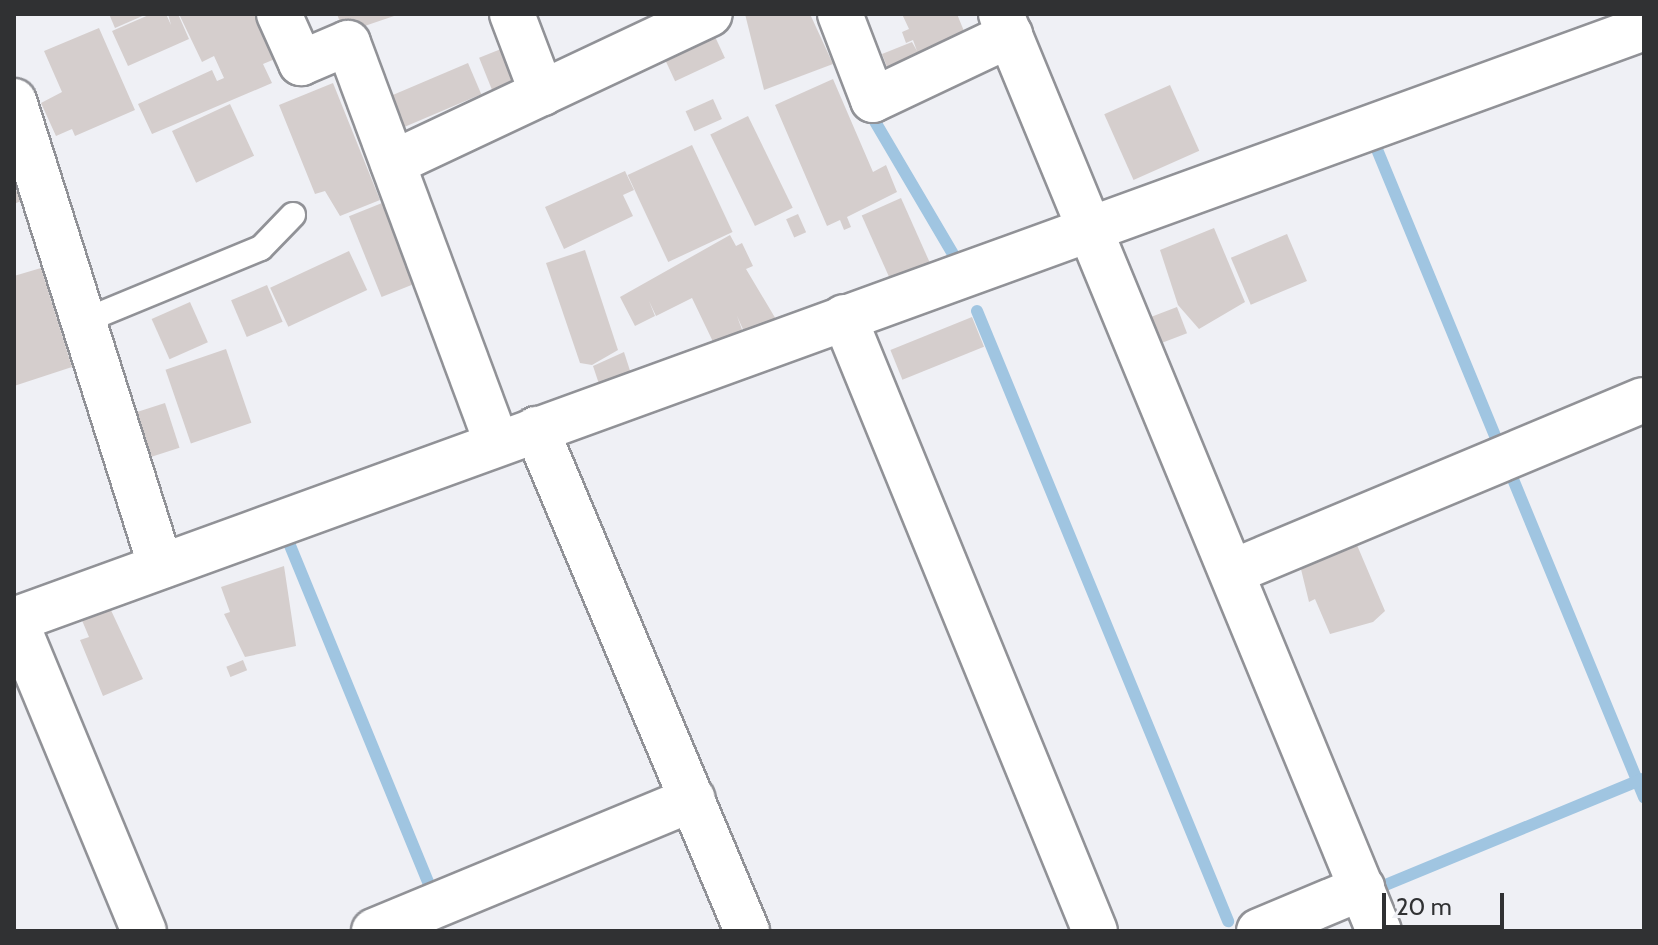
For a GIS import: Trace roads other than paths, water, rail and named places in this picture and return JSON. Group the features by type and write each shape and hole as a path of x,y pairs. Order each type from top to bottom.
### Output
{"street":[{"path":"279,14 301,63 348,43 393,163 517,436 693,799 747,931"},
{"path":"512,14 542,93"},
{"path":"393,163 710,14"},
{"path":"840,14 873,100 1005,24 1379,931"},
{"path":"144,931 14,620 1642,26"},
{"path":"14,101 161,566"},
{"path":"844,317 1095,931"},
{"path":"1232,572 1644,400"},
{"path":"374,931 693,799"},
{"path":"1259,931 1362,888"}],"lane":[{"path":"84,321 261,248 293,215"}],"waterway":[{"path":"867,108 957,261"},
{"path":"1376,147 1498,443"},
{"path":"977,311 1228,921"},
{"path":"1510,472 1644,797"},
{"path":"289,543 432,892"},
{"path":"1383,886 1643,779"}]}
